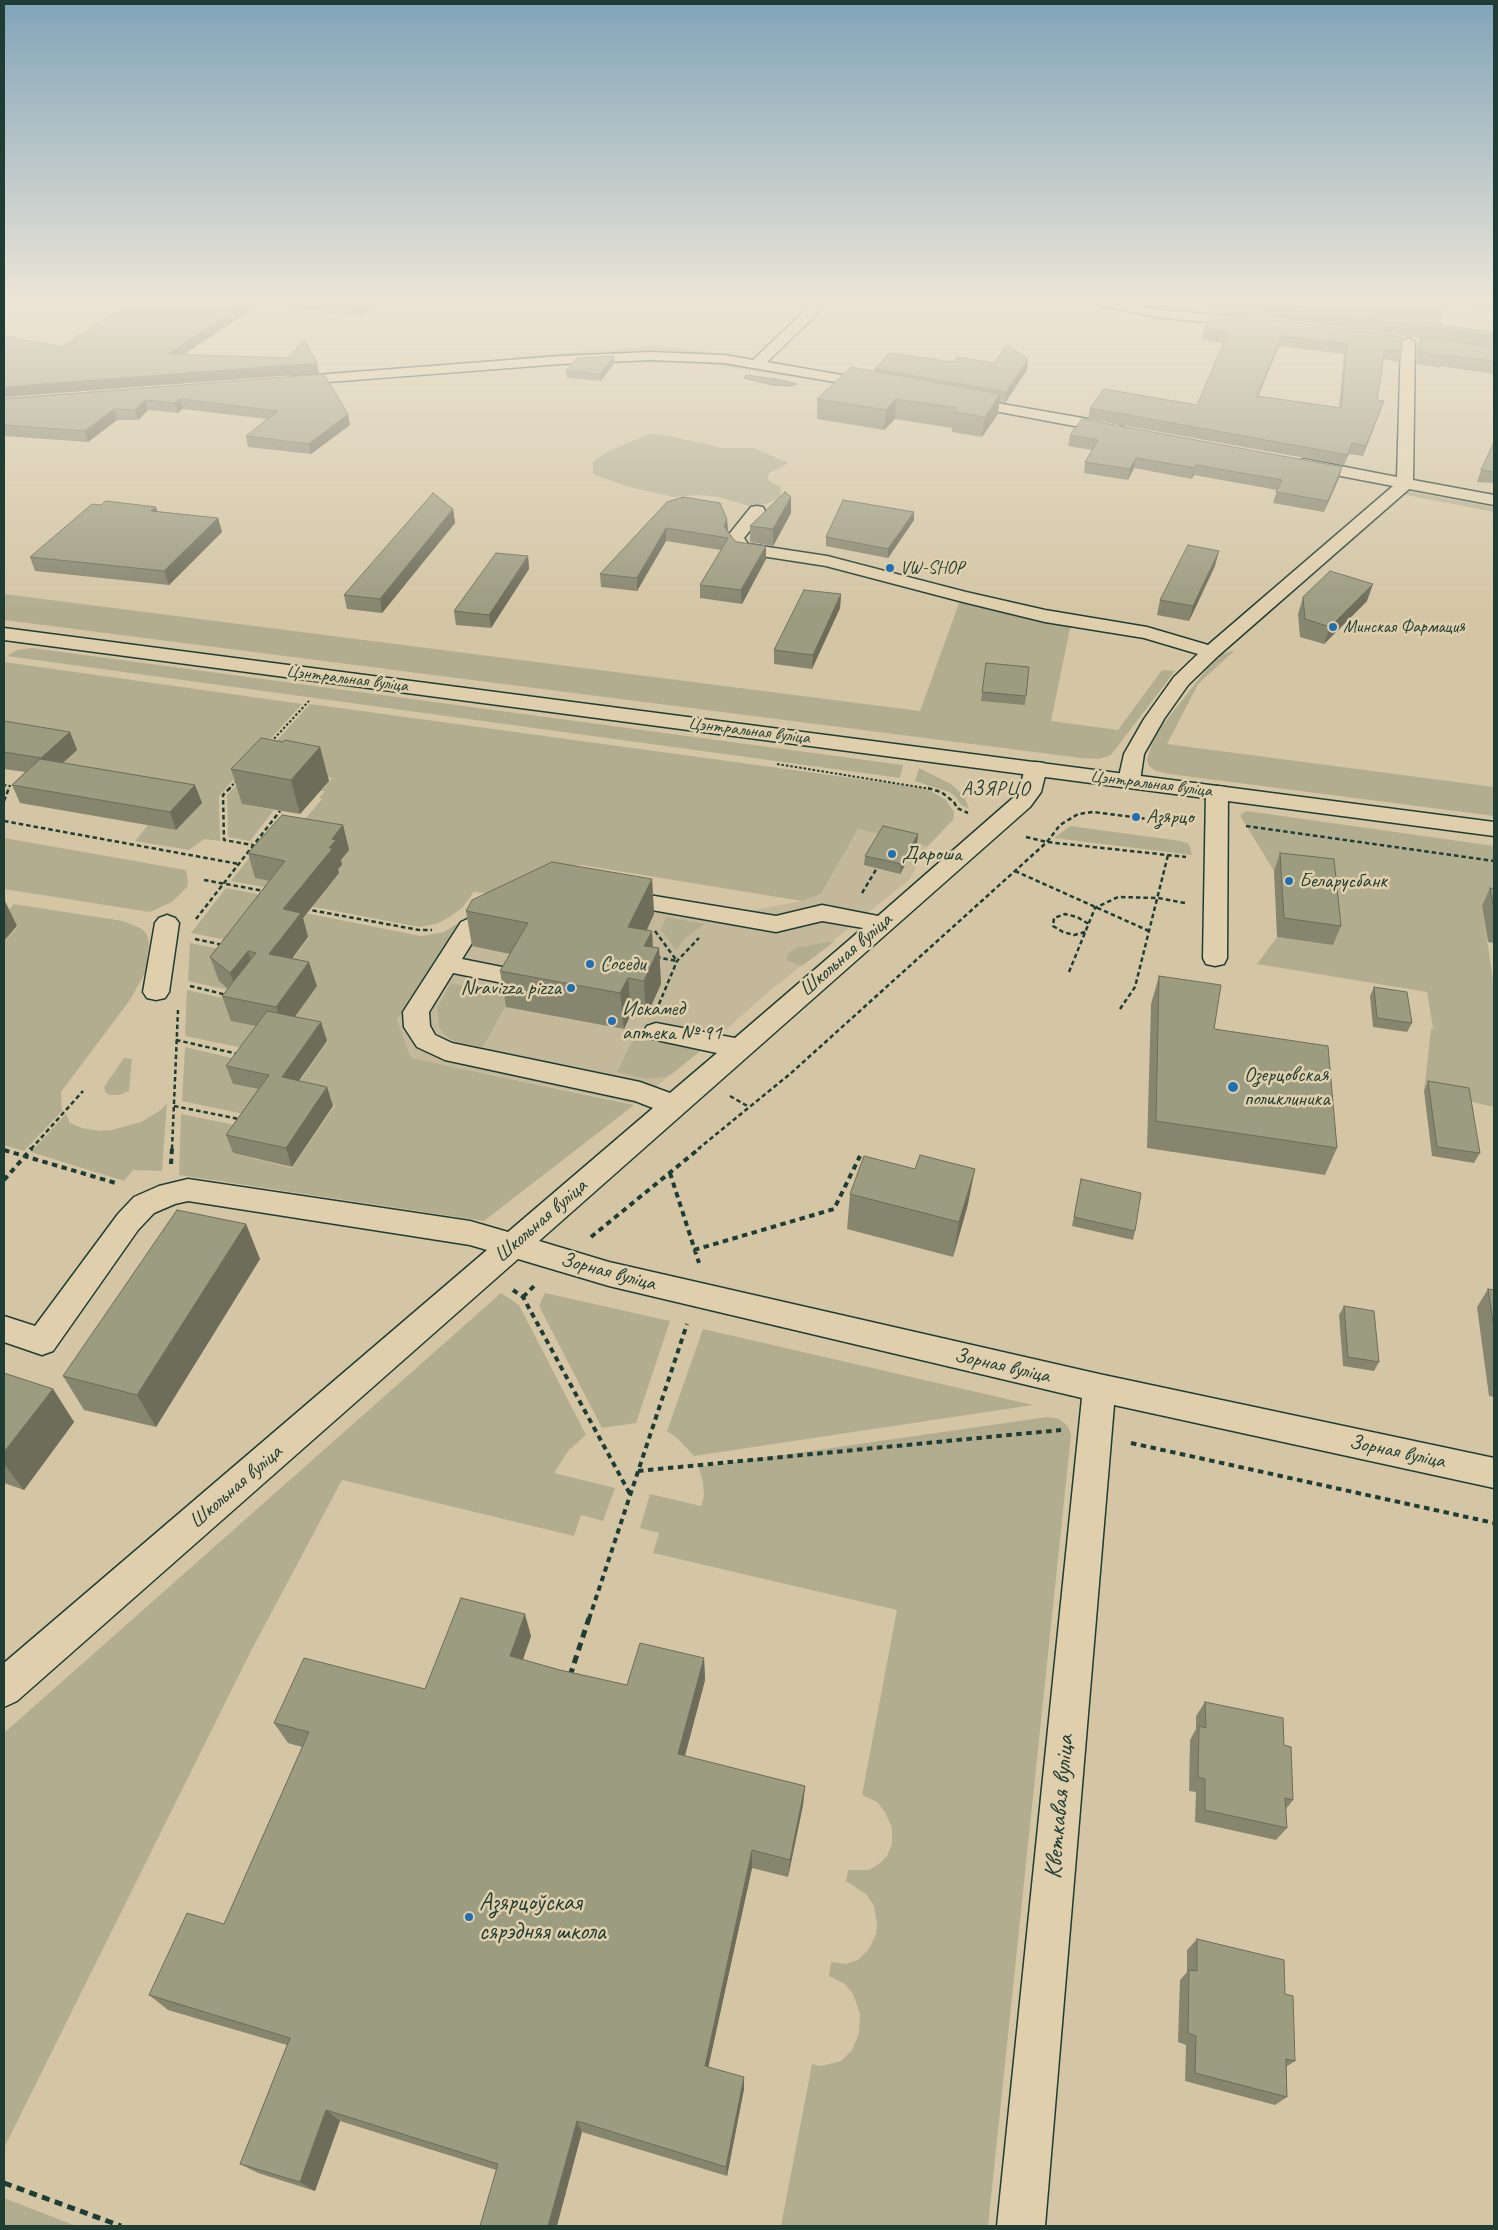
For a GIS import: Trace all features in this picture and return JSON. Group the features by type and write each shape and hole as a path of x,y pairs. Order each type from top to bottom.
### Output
{"street":[{"path":"972,403 1132,432"},
{"path":"1129,781 1134,754 1154,719 1181,681 1211,652 1406,484 1407,403"},
{"path":"1293,462 1494,500"},
{"path":"757,511 735,538 742,548 826,561 1044,616 1147,633 1211,652"},
{"name":"Цэнтральная вуліца","path":"4,634 1494,829"},
{"name":"Школьная вуліца","path":"4,1688 1022,802 1030,792 1036,768"},
{"path":"1215,958 1217,792"},
{"path":"592,893 776,924 822,913 882,924"},
{"path":"521,902 470,927 416,1012 417,1027 426,1041 445,1051 640,1092 674,1105"},
{"path":"156,992 167,923"},
{"path":"447,964 508,976"},
{"path":"656,1021 739,1048"},
{"name":"Зорная вуліца","path":"4,1329 42,1342 128,1222 144,1205 169,1194 188,1190 470,1233 610,1274 712,1298 1099,1388 1494,1473"},
{"name":"Кветкавая вуліца","path":"1021,2226 1099,1388"}],"path":[{"path":"270,744 309,700"},
{"path":"243,773 224,795 224,840 254,845"},
{"path":"908,782 941,792 954,802 957,808 966,812"},
{"path":"4,785 10,786 4,801"},
{"path":"194,922 280,811"},
{"path":"590,1238 790,1074 1047,842 1060,825 1078,814 1086,812 1190,824"},
{"path":"4,821 240,864"},
{"path":"1238,825 1494,861"},
{"path":"1026,837 1047,842 1216,861"},
{"path":"1120,1009 1135,987 1168,855"},
{"path":"1015,871 1095,908 1149,930"},
{"path":"1069,972 1095,908 1118,897 1158,898 1216,907"},
{"path":"1086,932 1074,935 1063,932 1053,926 1054,918 1065,914 1077,917 1089,924"},
{"path":"656,1021 678,961 693,942 704,934 736,918"},
{"path":"650,924 678,961"},
{"path":"191,939 226,946"},
{"path":"652,956 678,961"},
{"path":"189,986 228,995"},
{"path":"169,1194 178,1003"},
{"path":"176,1040 244,1055"},
{"path":"4,1180 83,1091"},
{"path":"174,1106 246,1120"},
{"path":"4,1150 125,1185"},
{"path":"694,1250 834,1209 860,1156"},
{"path":"670,1173 694,1250 712,1298"},
{"path":"484,1271 523,1297 630,1494"},
{"path":"568,1683 689,1319"},
{"path":"638,1470 1079,1428 1096,1435 1494,1523"},
{"path":"4,2183 121,2226"}],"shaded area":[{"path":"650,434 664,435 723,448 753,448 789,463 769,473 768,480 781,487 780,497 766,504 750,506 718,497 699,495 674,497 629,487 593,474 593,462 606,452"},
{"path":"1406,491 1494,507 1494,512 1402,493"},
{"path":"4,594 920,711 959,603 1071,624 1051,721 1118,730 1162,670 1175,671 1111,755 1099,759 1081,758 4,620"},
{"path":"32,648 903,765 900,778 7,656 17,650"},
{"path":"1235,650 1198,684 1167,744 1494,787 1494,816 1156,771 1149,766 1147,760 1152,743 1161,727 1217,656"},
{"path":"4,662 302,704 219,796 220,841 204,839 189,850 135,841 148,825 176,830 201,803 48,776 4,738"},
{"path":"310,704 918,787 931,791 946,800 954,812 953,820 928,846 858,829 821,894 802,901 581,865 565,866 495,894 474,892 462,908 448,918 436,924 419,927 288,902 297,891 321,895 339,873 336,872 342,865 339,864 349,849 324,845 285,843 255,878 284,884 279,890 231,881 283,815 305,819 322,799 319,798 325,791 321,791 332,778 308,774 243,804 274,810 250,841 228,837 227,795"},
{"path":"919,768 951,784 964,796 969,809 961,805 955,796 949,792 915,781"},
{"path":"1247,811 1494,846 1494,908 1482,907 1494,986 1494,1107 1424,1091 1431,1029 1437,1027 1433,1028 1427,992 1257,964 1277,937 1333,944 1274,871 1241,817 1241,814"},
{"path":"1070,826 1181,841 1189,844 1192,855 1054,838"},
{"path":"858,829 928,846 909,880 767,993 720,1035 635,1104 411,1058 396,1021 477,899 552,878 747,911 802,901 821,894"},
{"path":"4,838 186,870 187,887 172,902 150,912 4,889"},
{"path":"226,888 276,898 270,906 421,936 444,932 463,920 397,1020 411,1058 634,1105 484,1221 179,1175 181,1114 250,1128 232,1153 292,1168 335,1105 290,1095 328,1041 285,1031 317,986 278,978 309,937 259,928 247,944 191,933"},
{"path":"14,904 123,921 142,929 147,935 149,943 145,973 130,1000 61,1092 62,1111 24,1151 4,1145 4,942 18,926 4,923 4,915"},
{"path":"666,917 705,924 684,939 676,950 661,930"},
{"path":"835,941 802,966 786,960 788,953 799,947"},
{"path":"190,943 240,953 251,995 188,981"},
{"path":"451,983 511,996 483,1047 454,1041 444,1034 439,1027 437,1008"},
{"path":"187,990 245,1003 231,1021 274,1029 257,1051 185,1036"},
{"path":"635,1035 704,1048 673,1073 665,1077 647,1079 617,1072"},
{"path":"185,1047 249,1062 233,1084 275,1093 258,1117 182,1101"},
{"path":"124,1058 132,1059 129,1091 119,1095 110,1095 106,1093 104,1087"},
{"path":"167,1103 162,1171 133,1170 124,1181 31,1152 66,1114 70,1123 82,1128 100,1131 112,1130 141,1122 161,1110"},
{"path":"501,1293 519,1305 586,1435 568,1451 554,1473 615,1488 603,1521 581,1515 574,1536 342,1480 250,1653 4,2148 4,1733"},
{"path":"545,1293 670,1321 636,1423 602,1428 539,1306"},
{"path":"703,1329 1033,1405 694,1456 677,1438 667,1431"},
{"path":"1047,1417 1059,1419 1068,1426 1071,1435 988,2226 781,2226 812,2064 821,2066 841,2061 852,2050 859,2033 860,2014 853,1994 845,1984 829,1976 831,1962 846,1964 858,1960 869,1949 876,1934 877,1925 874,1906 867,1895 846,1881 848,1870 869,1870 879,1864 887,1856 892,1844 892,1828 885,1812 877,1802 862,1795 897,1610 653,1553 659,1533 640,1528 650,1494 701,1506 704,1496 699,1467"},
{"path":"4,2198 76,2226 4,2226"}],"building":[{"path":"4,403 142,403 135,410 114,409 85,431 4,425"},
{"path":"213,403 341,403 348,414 309,444 246,436 278,411"},
{"path":"843,403 892,403 886,410"},
{"path":"924,403 994,403 985,417 954,412 957,408"},
{"path":"1094,403 1186,403 1197,405 1198,403 1306,403 1341,408 1341,403 1383,403 1366,446 1352,443 1348,455 1090,408"},
{"path":"1082,419 1342,467 1328,501 1276,492 1282,480 1196,465 1195,468 1136,458 1130,469 1085,462 1098,440 1070,435"},
{"path":"1494,442 1494,472 1481,470"},
{"path":"785,492 791,497 773,529 750,526"},
{"path":"433,493 453,509 380,599 344,595"},
{"path":"683,497 720,503 727,520 724,526 734,540 766,546 741,590 700,585 728,538 666,528 637,578 600,574 667,502"},
{"path":"843,500 914,512 888,549 826,537"},
{"path":"106,501 156,507 151,511 218,518 164,571 30,557 92,504 101,505"},
{"path":"1188,545 1219,551 1193,606 1160,600"},
{"path":"496,553 528,556 489,615 454,611"},
{"path":"1330,571 1373,584 1330,627 1305,619 1303,597"},
{"path":"804,590 841,594 813,655 774,650"},
{"path":"986,663 1029,667 1026,696 982,692"},
{"path":"4,721 70,732 41,758 4,752"},
{"path":"261,738 283,742 285,740 320,747 291,780 231,769"},
{"path":"40,759 195,785 170,812 12,785"},
{"path":"282,815 343,825 332,839 336,840 329,848 333,848 283,909 301,913 269,954 309,962 276,1007 222,996 256,953 248,951 230,973 210,957 285,861 248,853"},
{"path":"883,826 918,834 901,864 865,856"},
{"path":"1280,853 1334,859 1341,926 1284,918"},
{"path":"552,862 652,879 628,927 652,931 644,946 659,948 644,981 628,978 620,993 500,971 528,923 466,911 472,900"},
{"path":"1490,888 1494,889 1494,910"},
{"name":"Озерцовская поликлиника","path":"1159,976 1221,985 1214,1029 1328,1046 1337,1148 1156,1121"},
{"path":"1374,987 1407,992 1412,1023 1377,1018"},
{"path":"267,1011 321,1022 282,1077 327,1087 286,1148 226,1135 269,1075 226,1066"},
{"path":"1428,1081 1469,1088 1480,1153 1437,1147"},
{"path":"920,1155 975,1169 959,1222 850,1194 864,1156 915,1169"},
{"path":"1081,1179 1141,1193 1135,1231 1074,1217"},
{"path":"177,1210 246,1224 137,1395 63,1376"},
{"path":"1488,1289 1494,1290 1494,1329"},
{"path":"1344,1306 1374,1311 1379,1362 1348,1357"},
{"path":"4,1373 53,1389 4,1452"},
{"name":"Азярцоўская сярэдняя школа","path":"461,1598 525,1614 510,1656 560,1670 627,1685 640,1643 704,1658 678,1754 805,1786 790,1860 752,1850 705,2066 744,2077 726,2167 577,2121 548,2226 480,2226 498,2164 326,2110 300,2182 240,2164 290,2038 149,1995 187,1913 224,1924 309,1732 274,1723 304,1658 425,1689"},
{"path":"1205,1702 1283,1718 1284,1745 1291,1747 1293,1800 1285,1798 1287,1828 1205,1810 1205,1779 1198,1777 1199,1726 1206,1728"},
{"path":"1197,1939 1284,1960 1285,1994 1293,1996 1295,2061 1286,2059 1287,2097 1195,2073 1196,2036 1188,2033 1189,1970 1197,1971"}],"place":[{"name":"VW-SHOP","path":"890,568"},
{"name":"Минская Фармация","path":"1333,627"},
{"name":"Азярцо","path":"1136,817"},
{"name":"Дароша","path":"892,854"},
{"name":"Беларусбанк","path":"1289,881"},
{"name":"Соседи","path":"590,964"},
{"name":"Nravizza pizza","path":"571,988"},
{"name":"Искамед аптека № 91","path":"612,1021"},
{"name":"Озерцовская поликлиника","path":"1233,1087"},
{"name":"Азярцоўская сярэдняя школа","path":"469,1917"}],"district":[{"name":"АЗЯРЦО","path":"996,790"}]}
